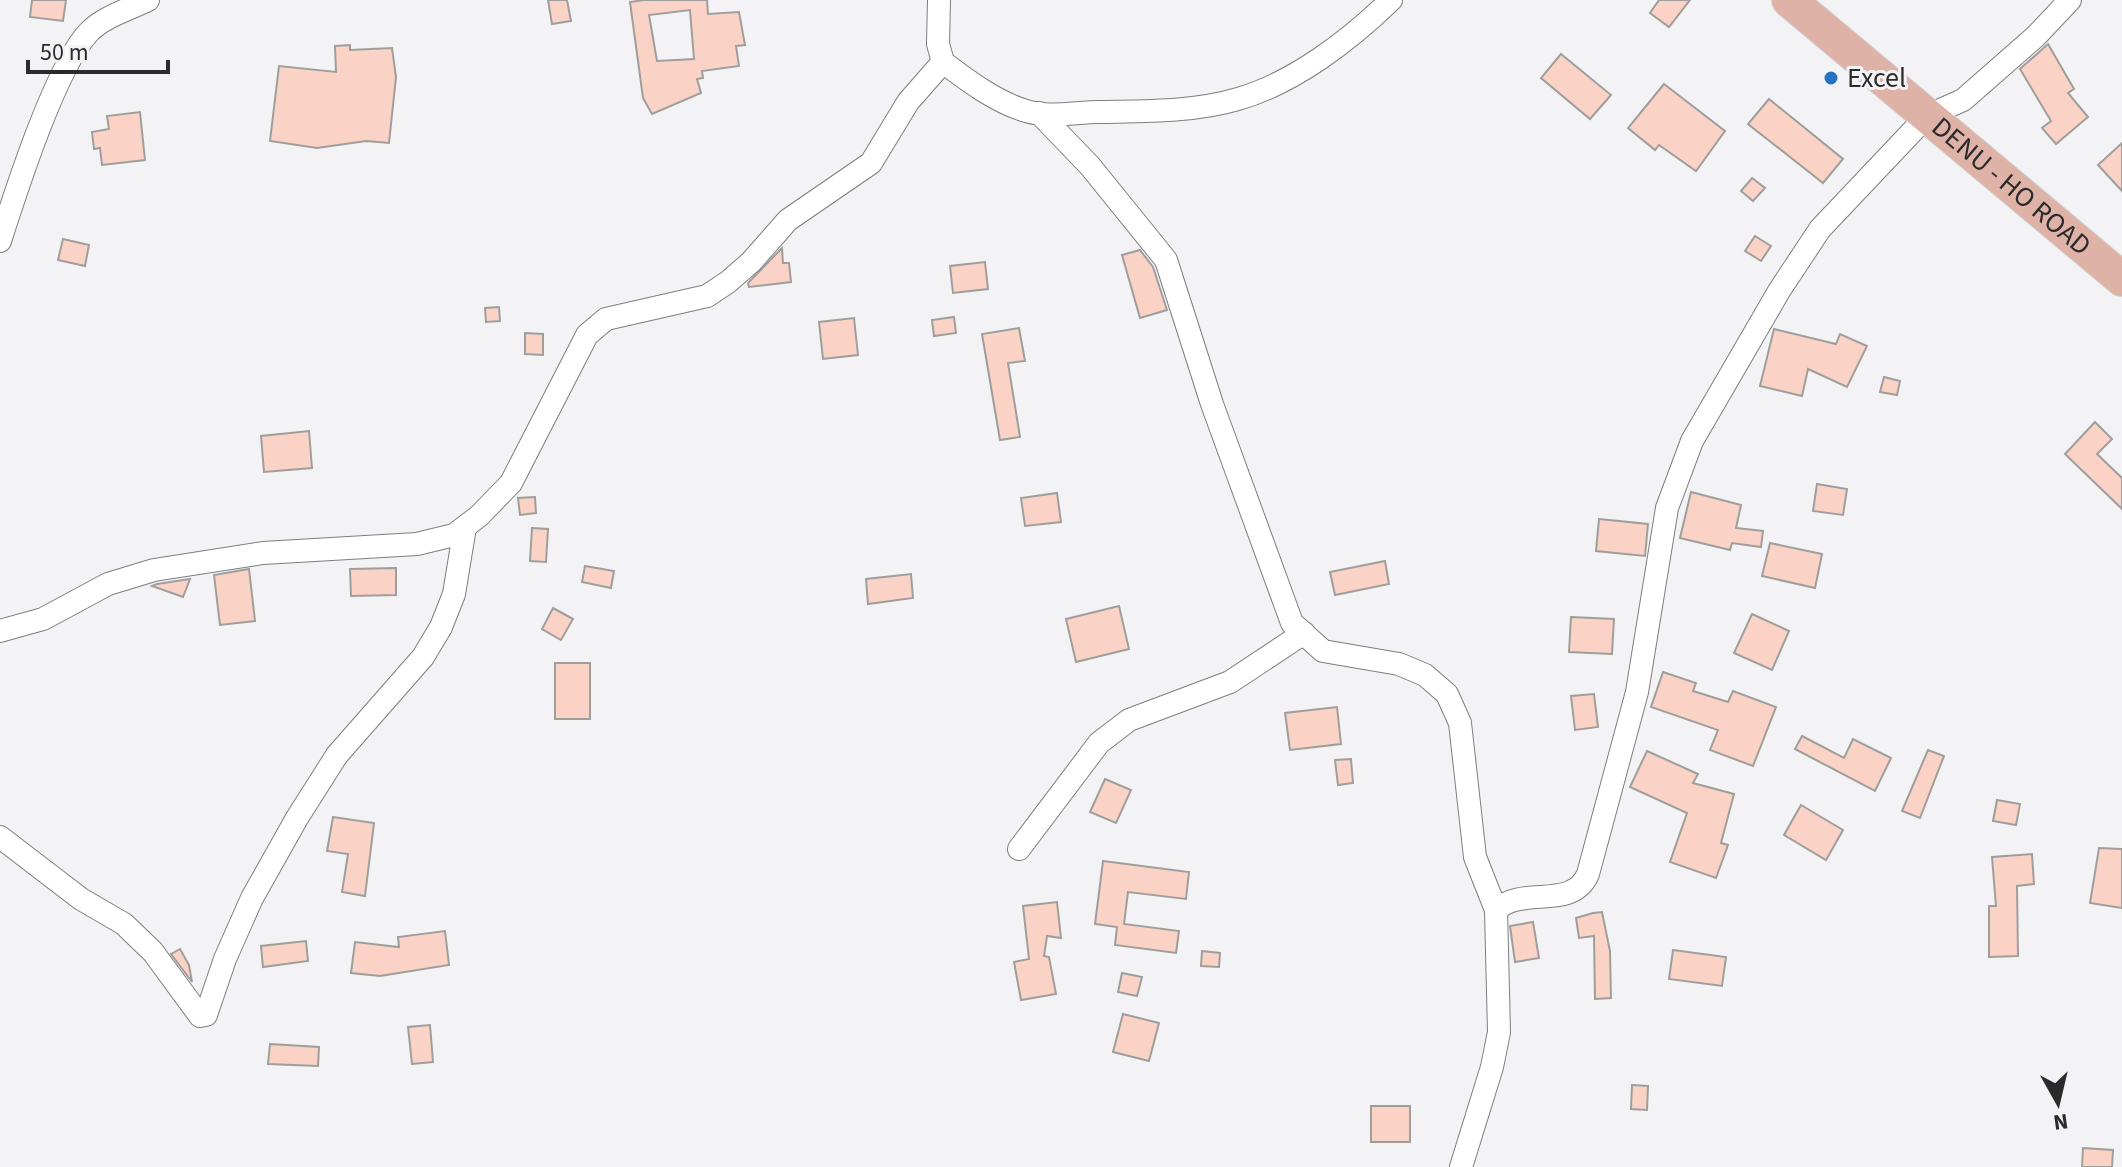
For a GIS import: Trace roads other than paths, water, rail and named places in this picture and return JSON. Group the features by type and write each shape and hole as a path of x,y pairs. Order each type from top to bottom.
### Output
{"main road":[{"name":"DENU - HO ROAD","path":"1789,0 2122,279"}],"street":[{"path":"0,241 73,52 91,29 148,0"},
{"path":"939,0 938,44 943,62 998,98 1039,113 1149,112 1237,99 1266,88 1305,66 1371,19 1391,0"},
{"path":"1496,910 1516,899 1570,893 1582,887 1637,692 1667,508 1692,441 1779,291 1820,229 1927,116 1963,100 2036,36 2070,0"},
{"path":"0,631 43,619 108,584 154,570 263,553 417,544 454,535 511,483 587,335 606,319 707,296 728,282 788,220 871,163 908,102 943,62"},
{"path":"1039,113 1090,166 1166,260 1212,404 1292,623 1323,651 1399,664 1425,675 1447,694 1460,723 1475,857 1496,910 1499,1032 1492,1067 1461,1167"},
{"path":"0,837 81,899 124,924 153,952 200,1016 206,1015 225,959 252,898 297,818 337,755 423,657 441,627 454,594 465,527"},
{"path":"1019,849 1099,743 1129,720 1230,682 1304,633"}],"place":[{"name":"Excel","path":"1831,78"}]}
